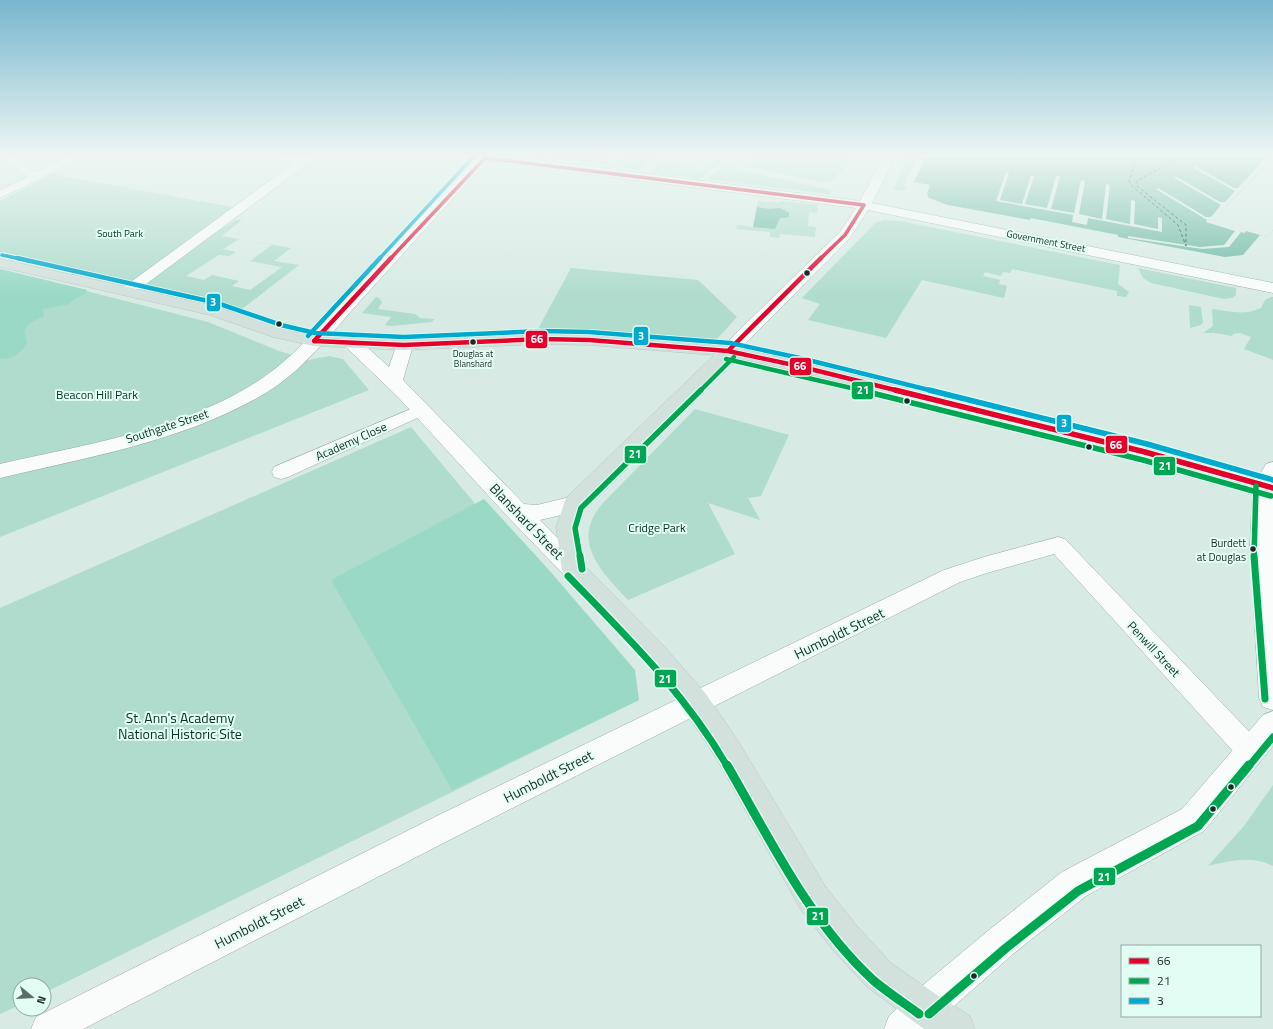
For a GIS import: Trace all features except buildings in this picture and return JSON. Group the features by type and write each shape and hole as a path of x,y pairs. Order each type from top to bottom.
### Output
{"main road":[{"path":"0,263 129,290 215,311 279,333 314,341 353,344 404,345 542,339 589,340 728,352 812,370 1145,452 1270,481"},
{"path":"574,570 567,527 574,504 728,352"},
{"name":"Blanshard Street","path":"574,570 653,652 696,703 728,750 813,898 845,938 879,975 913,1018 957,1029"}],"street":[{"path":"129,290 249,202"},
{"name":"Southgate Street","path":"0,470 171,428 203,416 256,390 273,379 303,354 443,202"},
{"name":"Government Street","path":"841,202 864,205 1273,288"},
{"path":"728,352 846,235 866,202"},
{"path":"889,202 912,215"},
{"path":"853,224 881,216 912,215"},
{"name":"Blanshard Street","path":"353,344 372,359 394,381 517,512 574,570"},
{"path":"394,381 404,345"},
{"name":"Academy Close","path":"281,472 420,410"},
{"path":"1270,481 1261,544 1273,698"},
{"path":"517,512 537,513 574,504"},
{"name":"Humboldt Street","path":"48,1029 460,820 952,576 984,565 1058,545"},
{"name":"Penwill Street","path":"1058,545 1265,740"},
{"path":"913,1018 1001,942 1074,884 1193,820 1265,740"}],"green space":[{"name":"South Park","path":"0,202 204,202 237,208 131,283 0,254"},
{"path":"758,202 790,202 818,205 817,213 809,212 808,226 816,227 815,237 780,234 779,238 770,237 770,232 736,229 737,225 753,227"},
{"path":"236,220 242,220 222,236 291,248 274,261 299,265 238,312 147,288 144,285 210,236","holes":["239,239 272,245 250,261 282,267 250,290 232,286 239,281 212,275 204,280 186,276 219,255 229,256 236,252 223,249"]},
{"path":"884,220 900,221 1120,265 1118,284 1129,292 1126,297 1117,296 1117,291 1012,269 1010,273 1003,272 1001,276 985,272 983,276 1000,280 999,284 1007,286 1004,298 922,280 886,338 808,320 820,304 802,298 875,223"},
{"path":"571,268 698,280 737,317 718,338 710,341 538,329"},
{"path":"1138,268 1236,288 1236,295 1232,298 1224,299 1151,283 1143,278"},
{"name":"Beacon Hill Park","path":"0,269 208,322 279,351 309,360 329,356 343,359 369,390 0,537"},
{"path":"376,297 382,302 378,309 415,314 420,318 434,319 432,322 391,326 385,325 391,317 362,313"},
{"path":"1273,297 1273,360 1244,349 1251,337 1240,333 1233,334 1232,336 1203,333 1213,326 1212,309 1249,312 1261,308 1265,300"},
{"path":"1189,305 1201,307 1203,322 1201,325 1190,328"},
{"name":"Cridge Park","path":"695,409 789,435 761,496 748,498 760,520 708,503 735,554 628,600 608,579 593,556 589,544 589,531 593,518 602,504"},
{"name":"St. Ann's Academy National Historic Site","path":"411,427 639,700 52,989 52,977 12,977 12,1009 0,1014 0,608"},
{"path":"1273,785 1273,866 1257,861 1241,860 1208,866 1244,826"}],"shaded area":[{"path":"940,202 1273,202 1273,230 1267,237 1260,235 1243,255 1225,257 1118,237 1118,235 1031,218 1030,220 948,205"},
{"path":"757,207 769,209 780,208 789,213 789,217 780,218 775,229 753,227"},
{"path":"0,269 87,290 85,294 67,305 43,309 44,316 32,322 24,330 27,343 22,350 16,355 5,359 0,359 0,337 2,336 0,335"},
{"path":"484,499 549,570 635,670 639,700 452,790 331,580"}],"pier":[{"path":"1002,202 1022,204 1023,202 1026,202 1025,204 1047,208 1049,202 1053,202 1051,209 1074,213 1076,202 1081,202 1079,214 1102,219 1104,202 1108,202 1106,219 1130,224 1131,202 1135,202 1134,224 1158,229 1158,217 1162,218 1162,232 1088,218 1087,225 1072,222 1073,215"},
{"path":"1177,202 1181,202 1206,217 1211,217 1221,205 1216,202 1230,202 1212,222 1231,202 1273,202 1273,230 1267,237 1246,231 1245,233 1241,232 1229,247 1202,249 1128,238 1128,236 1200,247 1224,245 1235,231 1206,222 1207,220"}],"ferry route":[{"path":"1151,202 1178,225 1186,246 1186,225 1157,202"}],"transit line":[{"name":"3","path":"308,336 432,202"},
{"name":"66","path":"314,341 444,202"},
{"name":"66","path":"840,202 864,205"},
{"name":"66","path":"728,351 845,235 864,205"},
{"name":"3","path":"2,255 217,303 281,325 315,333 404,337 542,331 589,332 730,343 800,358 1147,444 1273,480"},
{"name":"66","path":"314,341 404,345 542,339 589,340 728,351 798,366 1145,452 1273,488"},
{"name":"21","path":"582,569 575,528 581,508 734,357"},
{"name":"21","path":"726,359 796,374 1143,460 1271,496"},
{"name":"21","path":"1256,486 1253,546 1265,699"},
{"name":"21","path":"568,576 647,657 690,708 721,755 807,903 839,943 873,980 919,1014"},
{"name":"21","path":"929,1014 1006,948 1078,891 1198,826 1273,737"}],"place":[{"name":"Douglas at Blanshard","path":"473,342"},
{"name":"Burdett at Douglas","path":"1253,549"}]}
